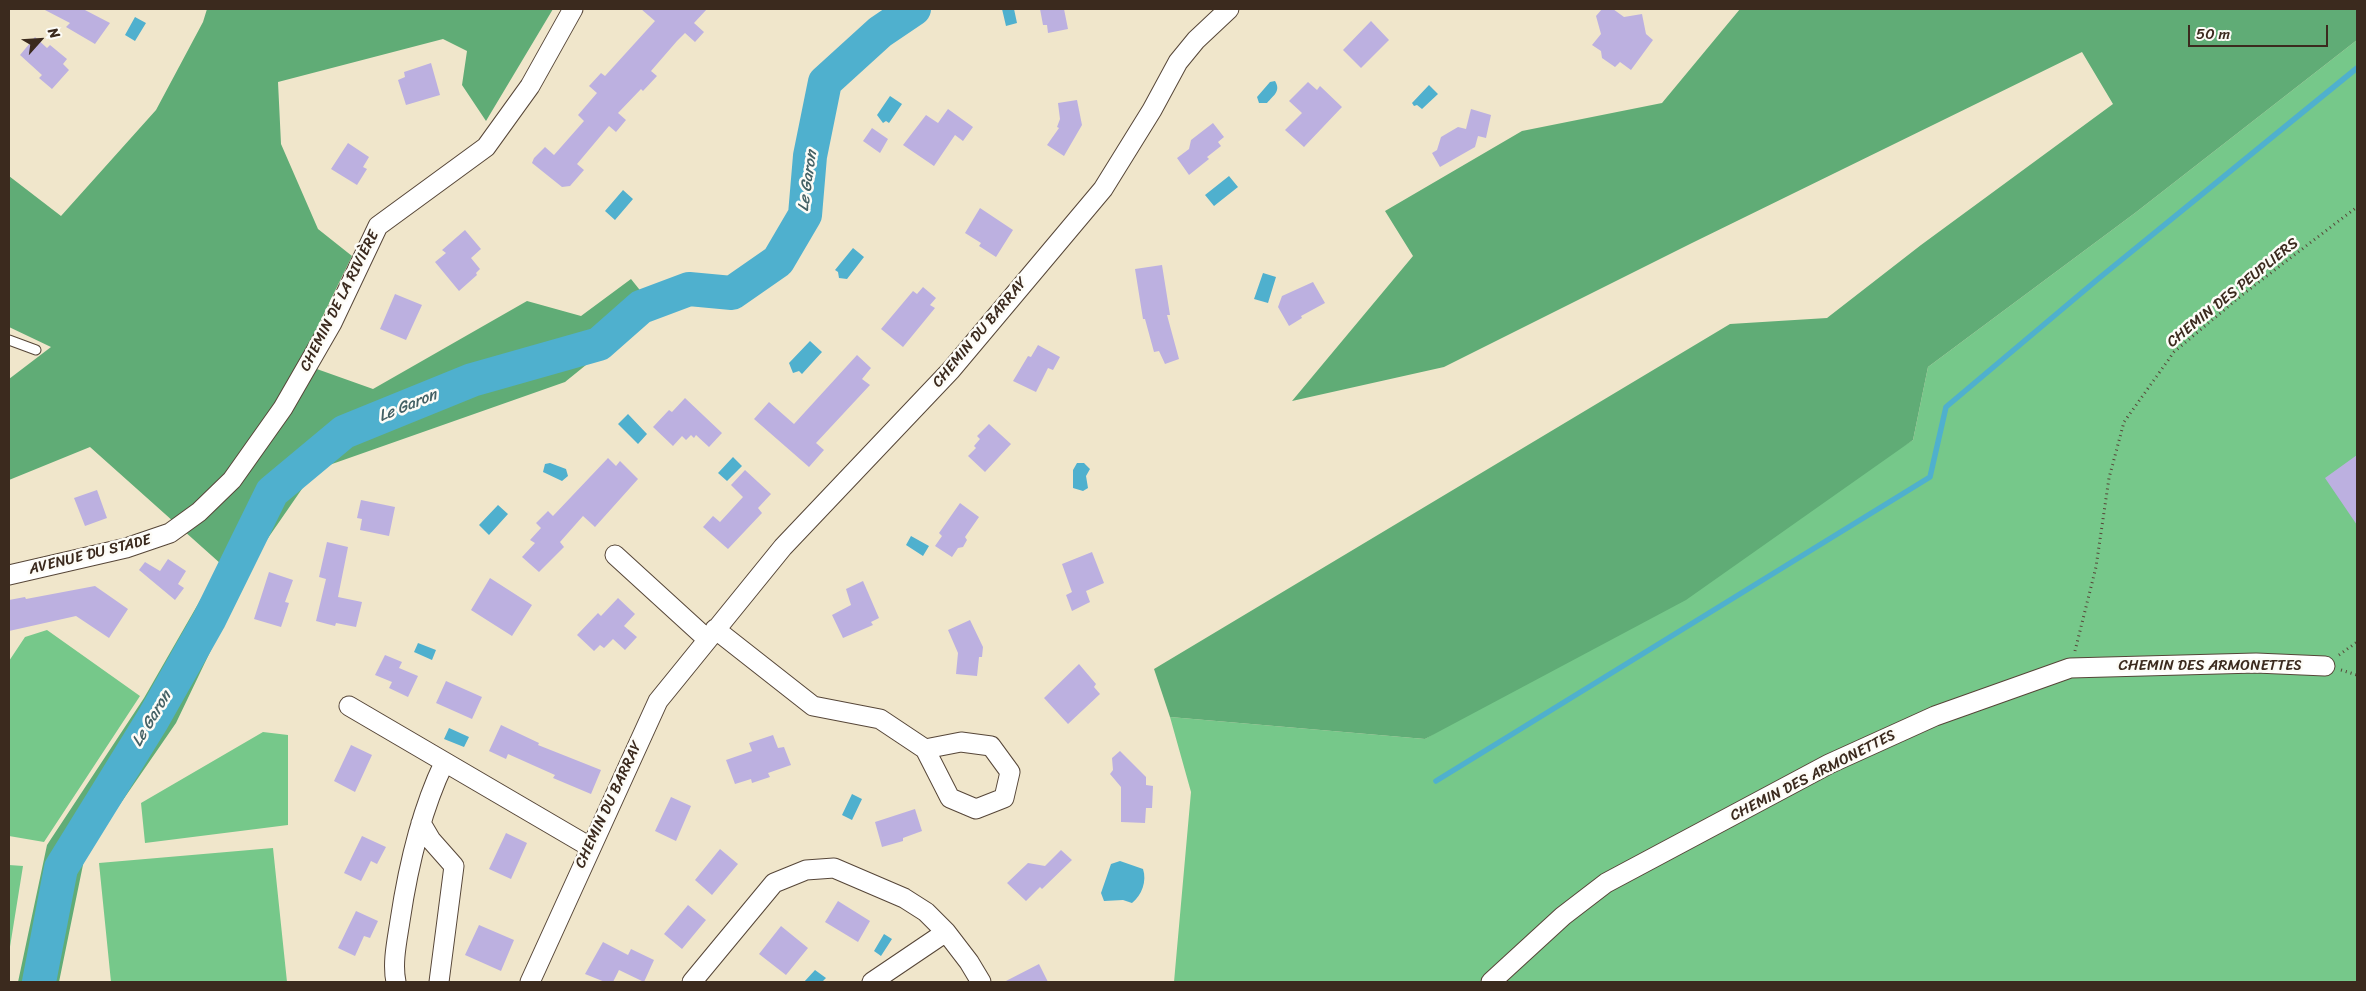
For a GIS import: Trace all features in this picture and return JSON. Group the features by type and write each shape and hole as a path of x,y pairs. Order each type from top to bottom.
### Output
{"street":[{"name":"CHEMIN DE LA RIVIÈRE","path":"170,533 200,512 232,480 283,408 332,323 378,226 486,147 530,86 574,9"},
{"name":"CHEMIN DU BARRAY","path":"530,982 658,701 783,547 951,370 1103,189 1152,110 1178,62 1196,40 1229,9"},
{"name":"AVENUE DU STADE","path":"9,575 126,548 170,533"},
{"path":"615,555 711,634 813,706 880,719 925,749 950,798 976,809 1004,798 1010,772 991,746 961,742 925,749"},
{"name":"CHEMIN DES ARMONETTES","path":"1491,982 1563,916 1606,883 1829,764 1935,716 2070,668 2256,663 2325,666"},
{"path":"350,706 444,763 590,847"},
{"path":"396,982 394,971 411,855 434,784 444,763"},
{"path":"421,823 431,840 454,866 439,982"},
{"path":"692,982 774,883 806,870 834,868 904,898 926,912 946,932 969,962 981,982"},
{"path":"872,982 946,932"}],"lane":[{"path":"9,340 36,350"}],"path":[{"name":"CHEMIN DES PEUPLIERS","path":"2070,668 2096,568 2108,478 2124,422 2174,352 2242,295 2357,207"}],"green space":[{"path":"207,9 553,9 486,121 462,85 467,51 443,39 278,82 281,144 318,229 352,256 300,363 373,389 527,301 581,316 631,279 655,309 565,382 315,470 257,554 176,723 85,855 59,982 18,982 47,845 144,698 221,564 90,447 9,480 9,379 51,347 9,327 9,176 61,216 156,110 203,22"},
{"path":"1740,9 2357,9 2357,40 2135,213 1928,367 1913,440 1686,600 1425,739 1170,717 1154,669 1730,324 1827,318 1921,245 2113,104 2082,52 1444,367 1292,401 1413,256 1385,211 1522,131 1662,103"},
{"path":"2357,40 2357,982 1174,982 1191,792 1170,717 1425,739 1913,440 1928,367 2135,213"},
{"path":"47,630 140,696 44,842 9,836 9,661 25,637"},
{"path":"263,732 288,735 288,825 145,843 141,803"},
{"path":"273,848 287,982 111,982 99,863"},
{"path":"9,865 23,866 9,953"}],"water":[{"path":"1002,9 1014,9 1017,23 1006,26"},
{"path":"135,17 146,23 135,41 125,35"},
{"path":"1275,81 1277,90 1274,95 1267,103 1259,103 1257,97 1270,82"},
{"path":"1429,85 1438,94 1422,109 1417,105 1414,106 1412,103"},
{"path":"890,96 902,104 889,123 886,121 883,123 877,115"},
{"path":"1229,176 1238,187 1214,206 1205,195"},
{"path":"623,190 633,199 615,220 605,211"},
{"path":"853,248 864,257 847,279 839,278 838,272 835,270"},
{"path":"1263,273 1276,277 1268,303 1254,299"},
{"path":"810,341 822,352 802,374 799,371 793,373 789,363"},
{"path":"628,414 647,434 638,444 618,424"},
{"path":"733,457 742,466 727,481 718,473"},
{"path":"550,463 566,469 568,476 562,481 543,472 545,464"},
{"path":"1077,463 1084,463 1090,469 1086,476 1088,488 1083,491 1073,488 1073,470"},
{"path":"498,505 508,514 489,535 479,525"},
{"path":"911,536 929,546 923,556 906,545"},
{"path":"418,643 436,650 432,660 414,652"},
{"path":"449,728 469,737 464,747 444,739"},
{"path":"852,794 862,799 852,820 842,815"},
{"path":"1120,861 1143,869 1143,887 1132,903 1123,900 1104,901 1101,893 1111,864"},
{"path":"884,934 892,939 881,956 874,951"},
{"path":"815,970 826,978 822,982 804,982"}],"building":[{"path":"43,9 83,9 110,23 95,44 66,27 70,23"},
{"path":"641,9 707,9 694,23 704,32 695,42 685,33 677,41 651,71 657,76 643,91 641,89 618,113 626,120 616,132 609,126 577,164 584,170 570,186 562,187 532,163 534,158 545,147 554,155 584,121 578,115 597,93 589,86 601,73 605,76 655,21"},
{"path":"1040,9 1064,9 1068,29 1048,33 1047,25 1043,25"},
{"path":"1602,9 1613,9 1624,17 1642,14 1646,34 1653,40 1631,70 1620,62 1615,67 1602,58 1601,51 1592,45 1601,34 1596,16"},
{"path":"1371,21 1389,40 1361,68 1343,50"},
{"path":"35,37 47,48 50,45 67,59 63,64 69,70 52,89 39,78 42,75 20,55"},
{"path":"431,63 440,95 406,105 398,80 405,77 404,72"},
{"path":"1308,82 1317,90 1320,86 1342,107 1304,147 1285,130 1302,113 1289,101"},
{"path":"1077,100 1082,125 1064,156 1047,145 1059,128 1057,127 1060,119 1058,103"},
{"path":"948,109 973,127 963,141 955,135 934,166 903,145 926,115 938,123"},
{"path":"1471,109 1491,115 1486,138 1478,136 1475,147 1440,167 1432,153 1437,150 1441,137 1458,127 1466,129"},
{"path":"1213,123 1224,137 1218,142 1221,146 1207,157 1209,159 1189,175 1177,158 1189,149 1191,140"},
{"path":"872,128 888,139 880,153 863,141"},
{"path":"348,143 369,157 363,167 367,169 357,185 331,169"},
{"path":"980,208 1013,230 996,257 979,246 981,243 965,233"},
{"path":"465,230 481,249 471,258 480,269 476,273 477,275 459,291 435,262 446,253 442,250"},
{"path":"1162,265 1170,315 1167,315 1179,359 1165,364 1159,351 1154,352 1145,319 1143,319 1135,269"},
{"path":"1313,282 1325,303 1301,316 1302,318 1289,326 1278,307 1282,296"},
{"path":"923,287 936,298 930,305 935,308 903,347 881,329 913,291 917,294"},
{"path":"395,294 422,305 406,340 380,329"},
{"path":"1038,345 1060,357 1053,370 1048,368 1036,392 1013,381 1028,356 1031,357"},
{"path":"857,355 871,368 862,379 870,385 816,443 824,450 809,467 754,419 769,402 794,424"},
{"path":"685,398 722,433 709,447 696,435 694,438 691,435 686,440 682,436 673,446 653,427 669,410 672,412"},
{"path":"989,424 1011,444 985,472 968,456 976,448 974,446 980,439 977,436"},
{"path":"2357,455 2357,525 2325,478"},
{"path":"608,458 616,466 620,461 638,479 595,527 583,516 560,542 564,547 539,572 522,557 535,543 530,540 541,528 536,523 548,511 553,516"},
{"path":"745,470 771,494 758,508 762,513 728,549 703,527 713,516 720,522 743,497 731,485"},
{"path":"97,490 107,518 85,526 74,498"},
{"path":"361,500 395,507 389,536 360,530 362,519 357,518"},
{"path":"960,503 979,517 965,537 967,540 963,547 958,548 952,557 935,546 942,536 939,533"},
{"path":"327,542 348,547 338,597 362,602 356,627 336,623 335,626 316,621 326,579 319,577"},
{"path":"1092,552 1104,583 1086,591 1090,602 1072,611 1066,595 1072,592 1062,564"},
{"path":"168,559 186,571 178,584 184,588 175,600 139,570 145,562 160,571"},
{"path":"269,572 293,580 285,602 289,603 281,627 254,619"},
{"path":"490,578 532,605 512,636 471,610"},
{"path":"863,581 879,618 871,622 873,625 843,638 832,615 851,605 846,589"},
{"path":"95,586 128,609 109,638 76,616 9,631 9,600 25,597 26,599"},
{"path":"618,598 635,614 624,626 637,637 625,650 613,639 604,648 600,645 594,651 577,635 598,613 601,616"},
{"path":"970,620 983,647 982,657 979,657 977,676 956,674 958,653 948,630"},
{"path":"385,655 402,662 399,668 418,676 408,697 389,688 392,682 375,675"},
{"path":"1079,664 1096,684 1094,687 1100,694 1068,724 1044,698"},
{"path":"446,681 482,697 472,719 436,703"},
{"path":"501,725 539,743 538,745 601,770 591,794 553,778 555,775 508,754 506,759 489,751"},
{"path":"773,735 778,748 784,747 791,765 768,773 770,777 752,783 751,779 735,784 726,760 752,751 749,743"},
{"path":"351,745 372,755 355,792 334,781"},
{"path":"1120,751 1146,777 1146,785 1153,786 1152,808 1146,808 1145,823 1121,822 1121,787 1110,774 1113,770 1112,758"},
{"path":"671,797 691,806 676,841 655,831"},
{"path":"915,809 922,831 903,838 903,841 882,847 875,822"},
{"path":"506,833 527,843 511,879 489,869"},
{"path":"362,836 386,847 377,864 371,861 361,881 344,873"},
{"path":"720,849 738,864 712,895 695,880"},
{"path":"1061,850 1072,860 1042,889 1040,887 1026,901 1007,883 1028,863 1045,866"},
{"path":"838,901 870,921 858,942 825,922"},
{"path":"688,905 706,920 682,949 664,934"},
{"path":"356,911 378,921 370,938 364,936 355,956 338,948"},
{"path":"479,925 514,940 501,971 465,955"},
{"path":"781,926 808,948 786,975 759,954"},
{"path":"603,942 628,955 631,949 654,960 644,982 619,970 613,982 605,982 585,974"},
{"path":"1039,964 1048,982 1004,982"}],"waterway":[{"name":"Le Garon","path":"39,982 61,868 153,719 209,620 272,492 344,432 472,380 599,344 641,307 689,289 732,293 778,261 805,215 810,156 825,82 880,32 914,9"},
{"path":"1436,781 1930,477 1946,407 2098,279 2357,68"}]}
